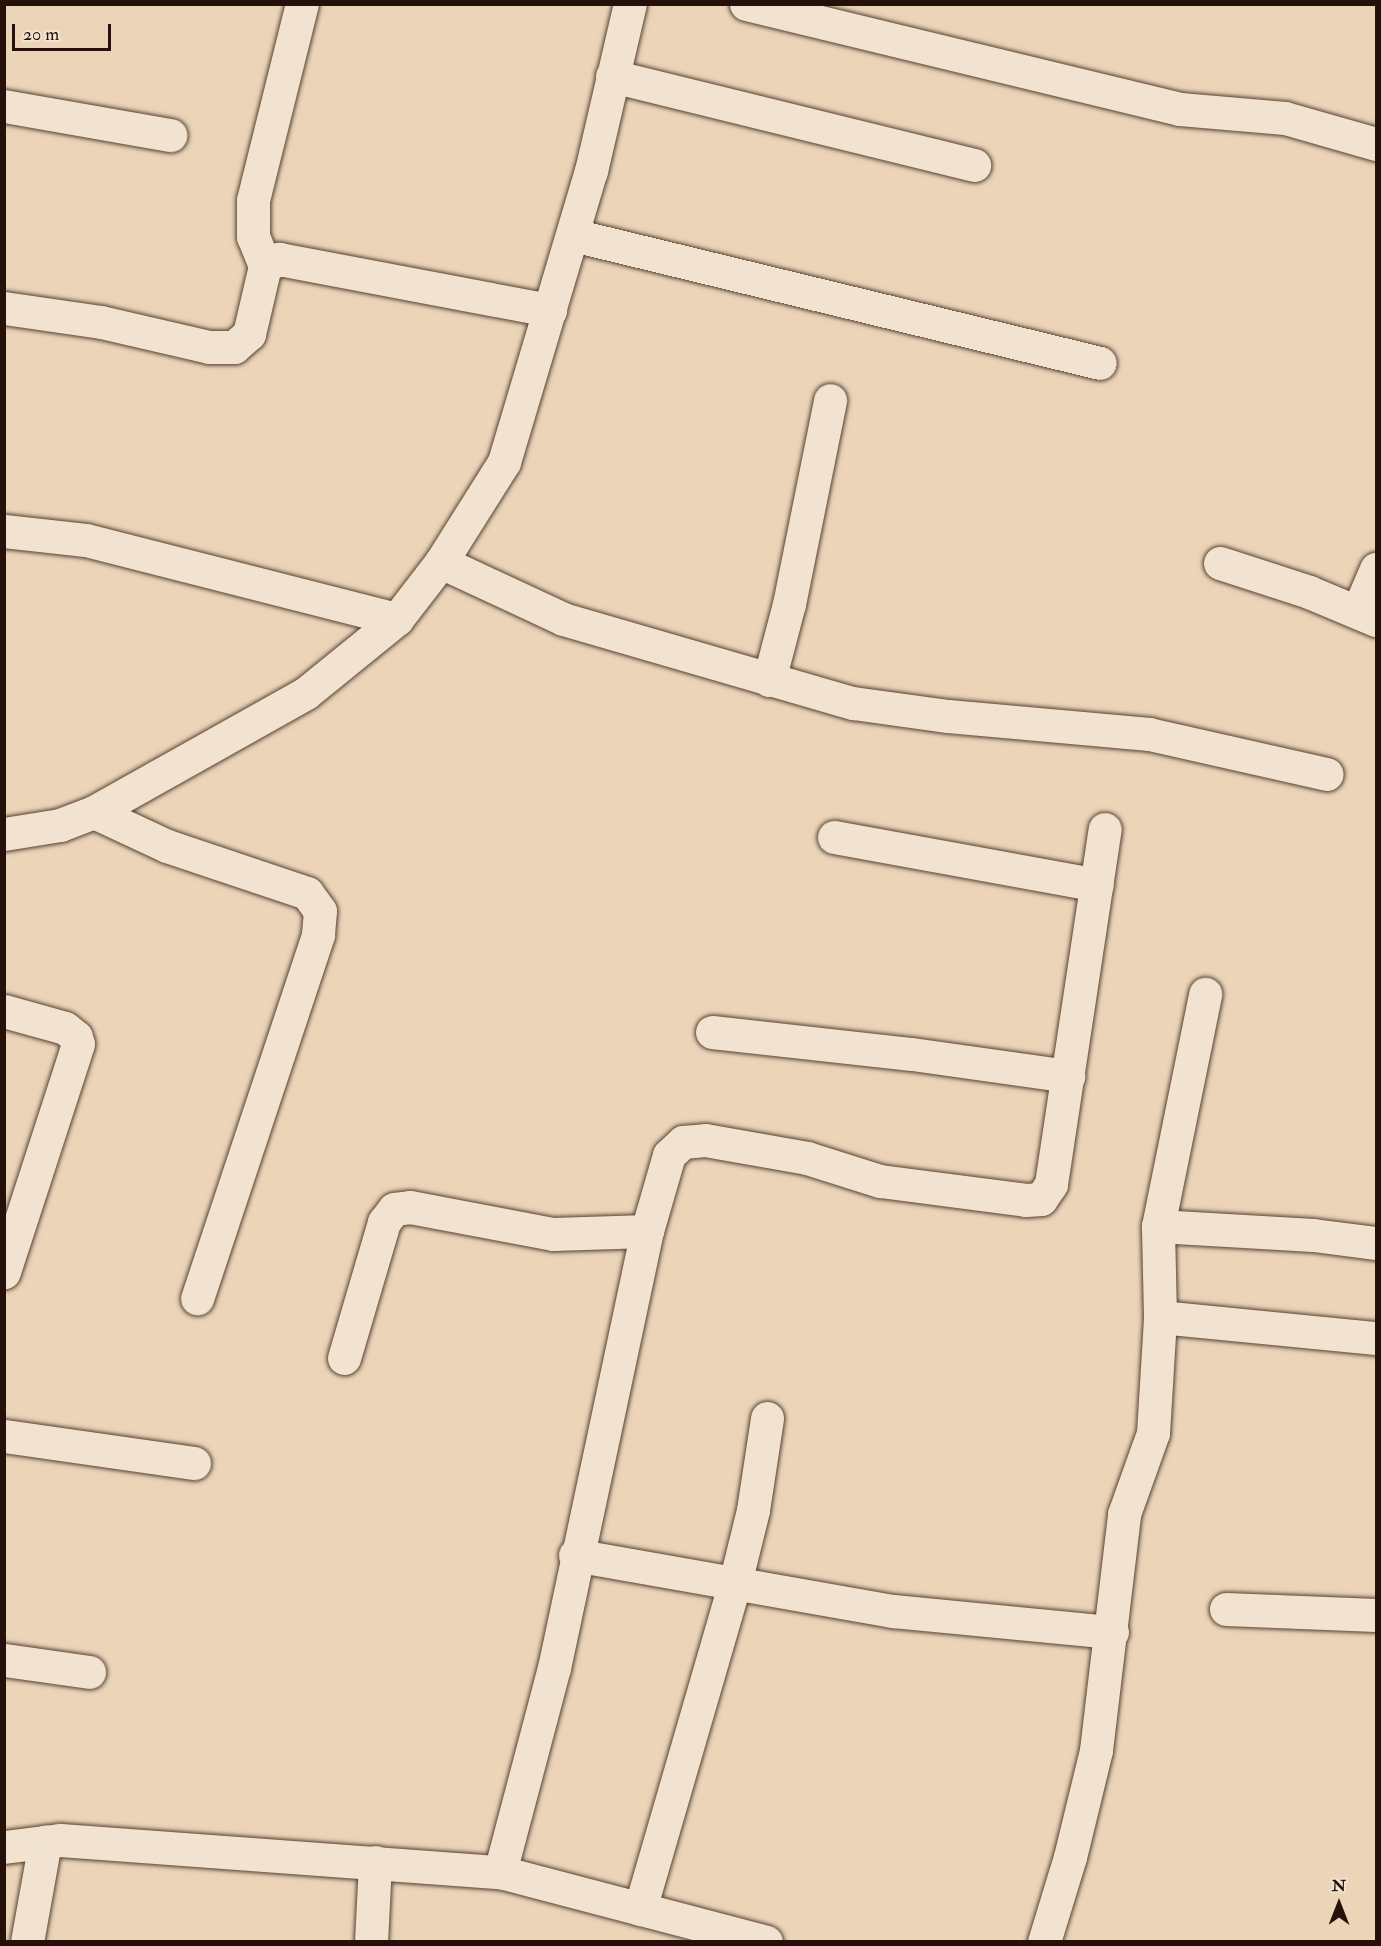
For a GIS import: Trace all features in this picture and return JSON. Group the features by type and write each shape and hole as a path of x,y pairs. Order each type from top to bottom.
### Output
{"street":[{"path":"4,308 101,322 209,347 234,347 249,334 265,266 254,237 254,200 302,4"},
{"path":"4,834 60,825 94,812 306,693 397,619 441,562 504,462 573,235 630,4"},
{"path":"746,4 1180,109 1285,118 1377,144"},
{"path":"612,76 974,165"},
{"path":"4,106 170,135"},
{"path":"573,235 1100,363"},
{"path":"265,266 279,259 550,310"},
{"path":"770,680 789,604 830,400"},
{"path":"4,531 86,540 397,619"},
{"path":"441,562 563,619 770,680 899,711 1149,734 1327,774"},
{"path":"1220,563 1368,615 1377,569"},
{"path":"94,812 167,846 307,892 320,910 318,934 197,1298"},
{"path":"500,1872 554,1668 575,1555 647,1231 669,1155 675,1146 692,1139 807,1158 880,1181 1026,1200 1041,1199 1051,1184 1105,829"},
{"path":"834,837 1097,885"},
{"path":"1044,1941 1086,1794 1112,1632 1124,1514 1153,1433 1160,1317 1158,1226 1205,993"},
{"path":"4,1011 65,1028 76,1037 78,1044 4,1272"},
{"path":"712,1032 912,1054 1068,1076"},
{"path":"344,1358 384,1222 394,1209 410,1208 553,1234 647,1231"},
{"path":"1158,1226 1313,1235 1377,1243"},
{"path":"1160,1317 1377,1338"},
{"path":"640,1910 735,1583 753,1510 768,1418"},
{"path":"4,1436 194,1463"},
{"path":"575,1555 893,1611 1112,1632"},
{"path":"1226,1609 1377,1615"},
{"path":"4,1660 89,1672"},
{"path":"4,1847 60,1840 500,1872 766,1941"},
{"path":"27,1941 45,1842"},
{"path":"371,1941 375,1862"}]}
